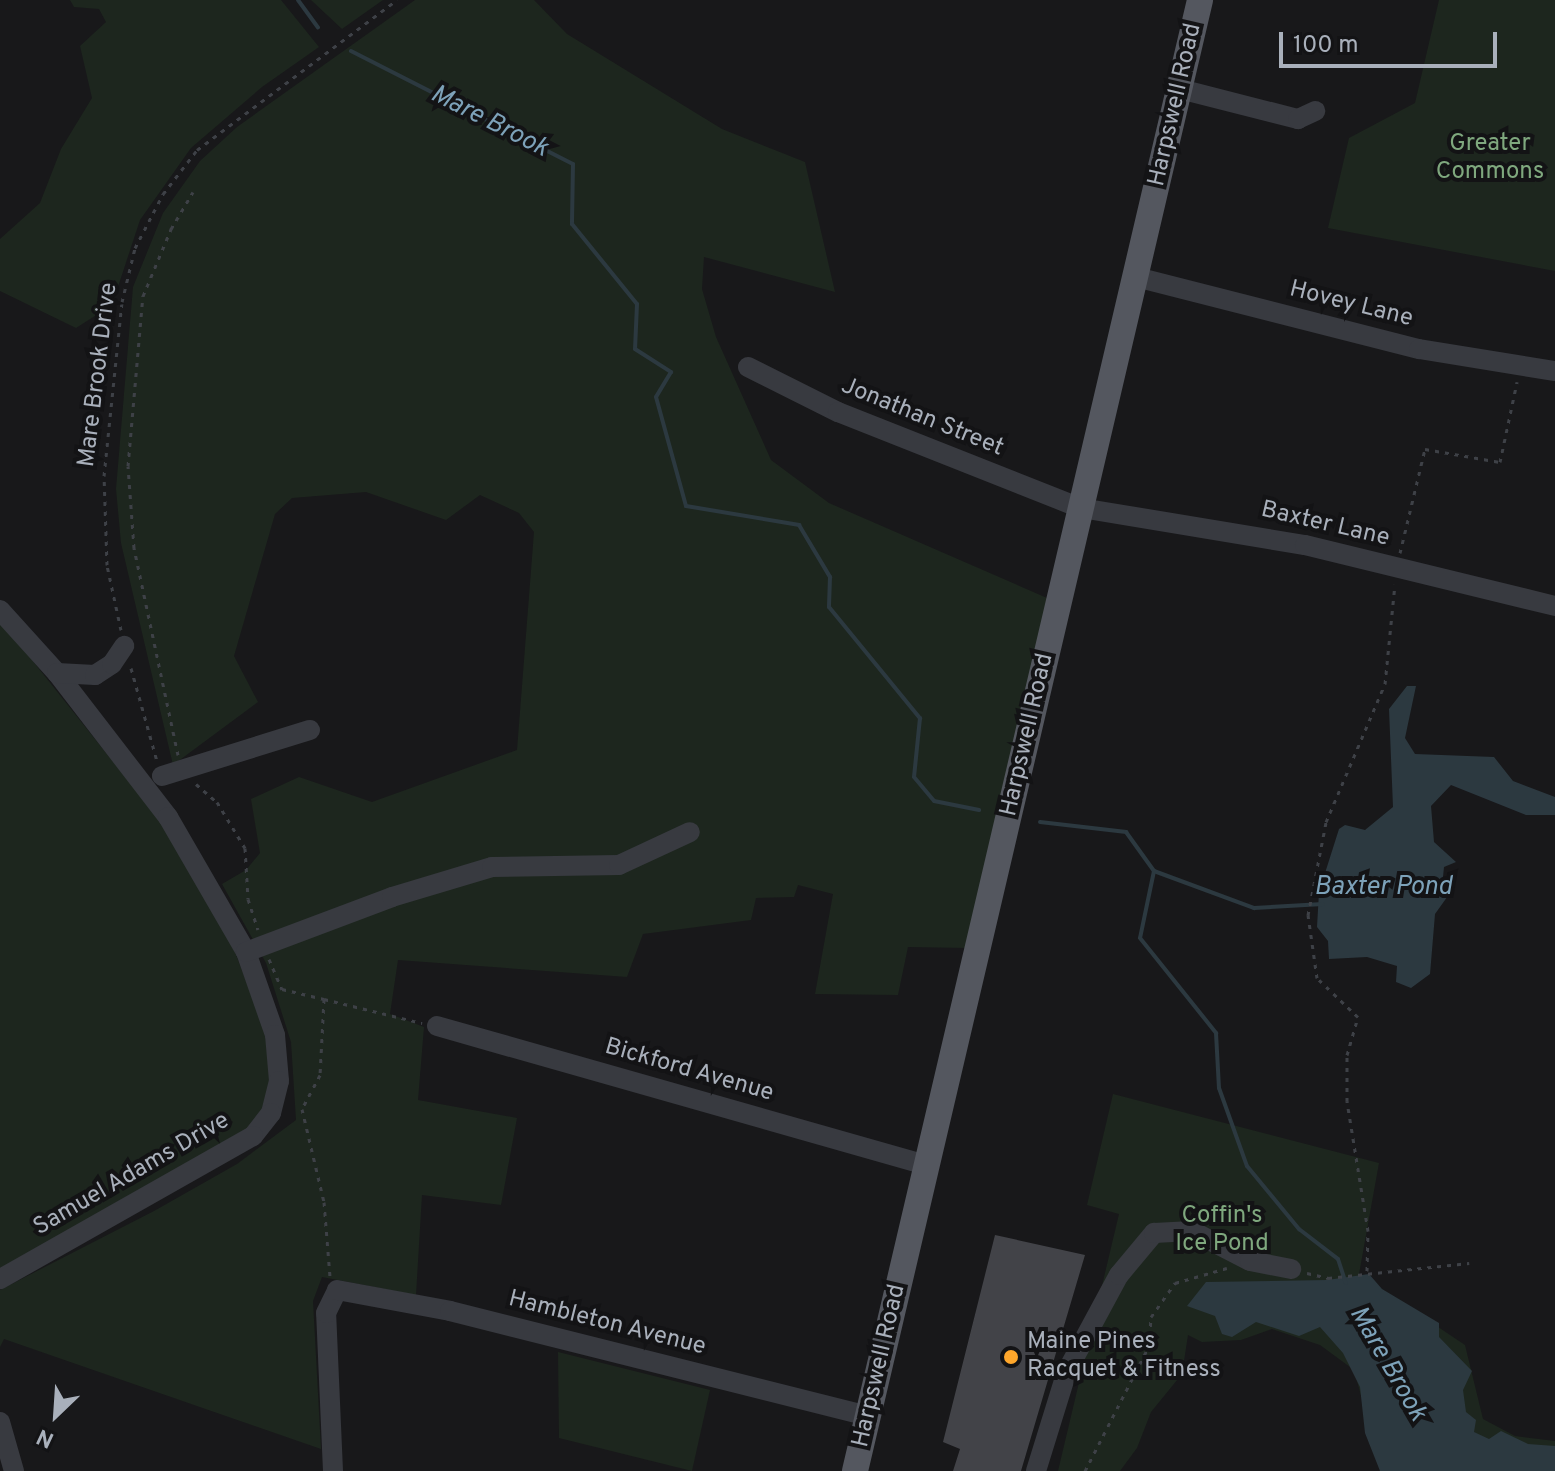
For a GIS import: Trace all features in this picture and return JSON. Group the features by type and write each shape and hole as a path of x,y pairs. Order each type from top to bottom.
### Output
{"main road":[{"name":"Harpswell Road","path":"858,1470 926,1165 1200,0"}],"street":[{"path":"1180,89 1298,119 1315,111"},
{"name":"Hovey Lane","path":"1136,277 1419,349 1555,371"},
{"name":"Jonathan Street","path":"748,367 838,412 1081,508"},
{"name":"Baxter Lane","path":"1081,508 1216,527 1555,606"},
{"name":"Samuel Adams Drive","path":"0,610 57,673 168,817 255,949 265,1008 275,1035 279,1081 271,1113 253,1136 0,1279"},
{"path":"57,673 95,675 112,664 124,646"},
{"path":"172,773 310,730"},
{"path":"255,949 492,867 619,865 690,832"},
{"name":"Bickford Avenue","path":"437,1026 926,1165"},
{"path":"1036,1471 1067,1371 1119,1275 1154,1233 1192,1231 1250,1261 1291,1269"},
{"name":"Hambleton Avenue","path":"332,1292 343,1290 450,1311 869,1416"},
{"path":"332,1292 326,1313 333,1471"},
{"path":"0,1422 14,1471 32,1471"}],"path":[{"name":"Mare Brook Drive","path":"172,773 124,646 107,565 104,476 122,302 135,248 163,194 197,150 397,0"},
{"path":"193,192 171,229 143,296 128,466 134,548 172,773 217,802 245,848 255,949 282,989 437,1026"},
{"path":"1367,1271 1368,1231 1347,1101 1347,1055 1358,1017 1317,978 1308,915 1326,822 1385,684 1397,567 1425,449 1500,462 1520,367"},
{"path":"265,1008 282,989"},
{"path":"324,999 320,1075 302,1109 324,1202 332,1292"},
{"path":"1085,1471 1149,1346 1151,1317 1175,1283 1250,1261"},
{"path":"1291,1269 1328,1278 1367,1271 1469,1263"}],"green space":[{"path":"70,0 281,0 319,47 262,87 191,148 140,220 112,305 76,328 0,291 0,239 40,203 61,149 92,98 80,46 106,22 99,9 74,7"},
{"path":"311,0 383,0 342,29"},
{"path":"415,0 534,0 567,34 722,129 805,162 835,292 704,257 702,289 716,337 771,460 829,503 1047,598 968,948 908,947 898,995 815,994 833,894 798,885 794,897 756,898 751,920 643,934 627,977 398,960 390,1014 424,1027 418,1100 517,1118 501,1205 422,1195 416,1295 322,1277 313,1301 321,1449 4,1339 0,1347 0,1290 154,1211 237,1164 296,1120 291,1042 266,963 222,884 246,870 260,853 251,799 299,777 372,802 517,750 534,532 519,513 480,495 446,520 366,492 292,498 275,514 234,656 258,702 173,765 121,543 116,489 133,287 163,213 200,161 237,127"},
{"name":"Greater Commons","path":"1439,0 1555,0 1555,271 1328,228 1349,138 1415,103"},
{"path":"0,620 170,833 235,952 265,1031 271,1093 250,1129 0,1271"},
{"name":"Coffin's Ice Pond","path":"1113,1094 1379,1163 1359,1274 1465,1345 1483,1419 1515,1436 1555,1441 1555,1471 1363,1403 1354,1370 1320,1345 1272,1329 1241,1340 1202,1342 1188,1335 1182,1374 1151,1412 1137,1448 1120,1471 1058,1471 1119,1214 1087,1205"},
{"path":"558,1352 710,1390 692,1471 559,1438"}],"water":[{"name":"Baxter Pond","path":"1407,686 1416,686 1405,738 1415,754 1494,757 1513,781 1555,797 1555,815 1526,815 1451,785 1431,806 1434,842 1456,862 1444,867 1443,877 1455,886 1435,914 1430,974 1411,988 1396,982 1397,966 1367,957 1329,959 1328,941 1317,927 1319,892 1339,829 1345,825 1365,830 1393,807 1389,709"},
{"name":"Coffin's Ice Pond","path":"1369,1274 1382,1289 1439,1323 1439,1337 1472,1371 1463,1390 1466,1412 1476,1420 1474,1432 1489,1439 1501,1431 1528,1444 1555,1446 1555,1471 1380,1471 1365,1433 1360,1387 1343,1353 1320,1327 1299,1336 1256,1322 1232,1337 1222,1334 1215,1316 1187,1306 1206,1282 1327,1280"}],"building":[{"path":"995,1235 1085,1255 1021,1471 953,1471 960,1449 943,1442"}],"waterway":[{"name":"Mare Brook","path":"298,0 318,28"},
{"name":"Mare Brook","path":"351,51 573,164 572,224 637,304 635,349 671,372 656,397 686,506 799,525 830,577 829,607 920,718 914,777 934,801 979,810"},
{"name":"Mare Brook","path":"1040,822 1126,832 1154,871 1140,938 1216,1033 1219,1088 1247,1166 1299,1229 1338,1259 1346,1283"},
{"path":"1154,871 1254,908 1323,904"}],"place":[{"name":"Maine Pines Racquet & Fitness","path":"1011,1357"}]}
